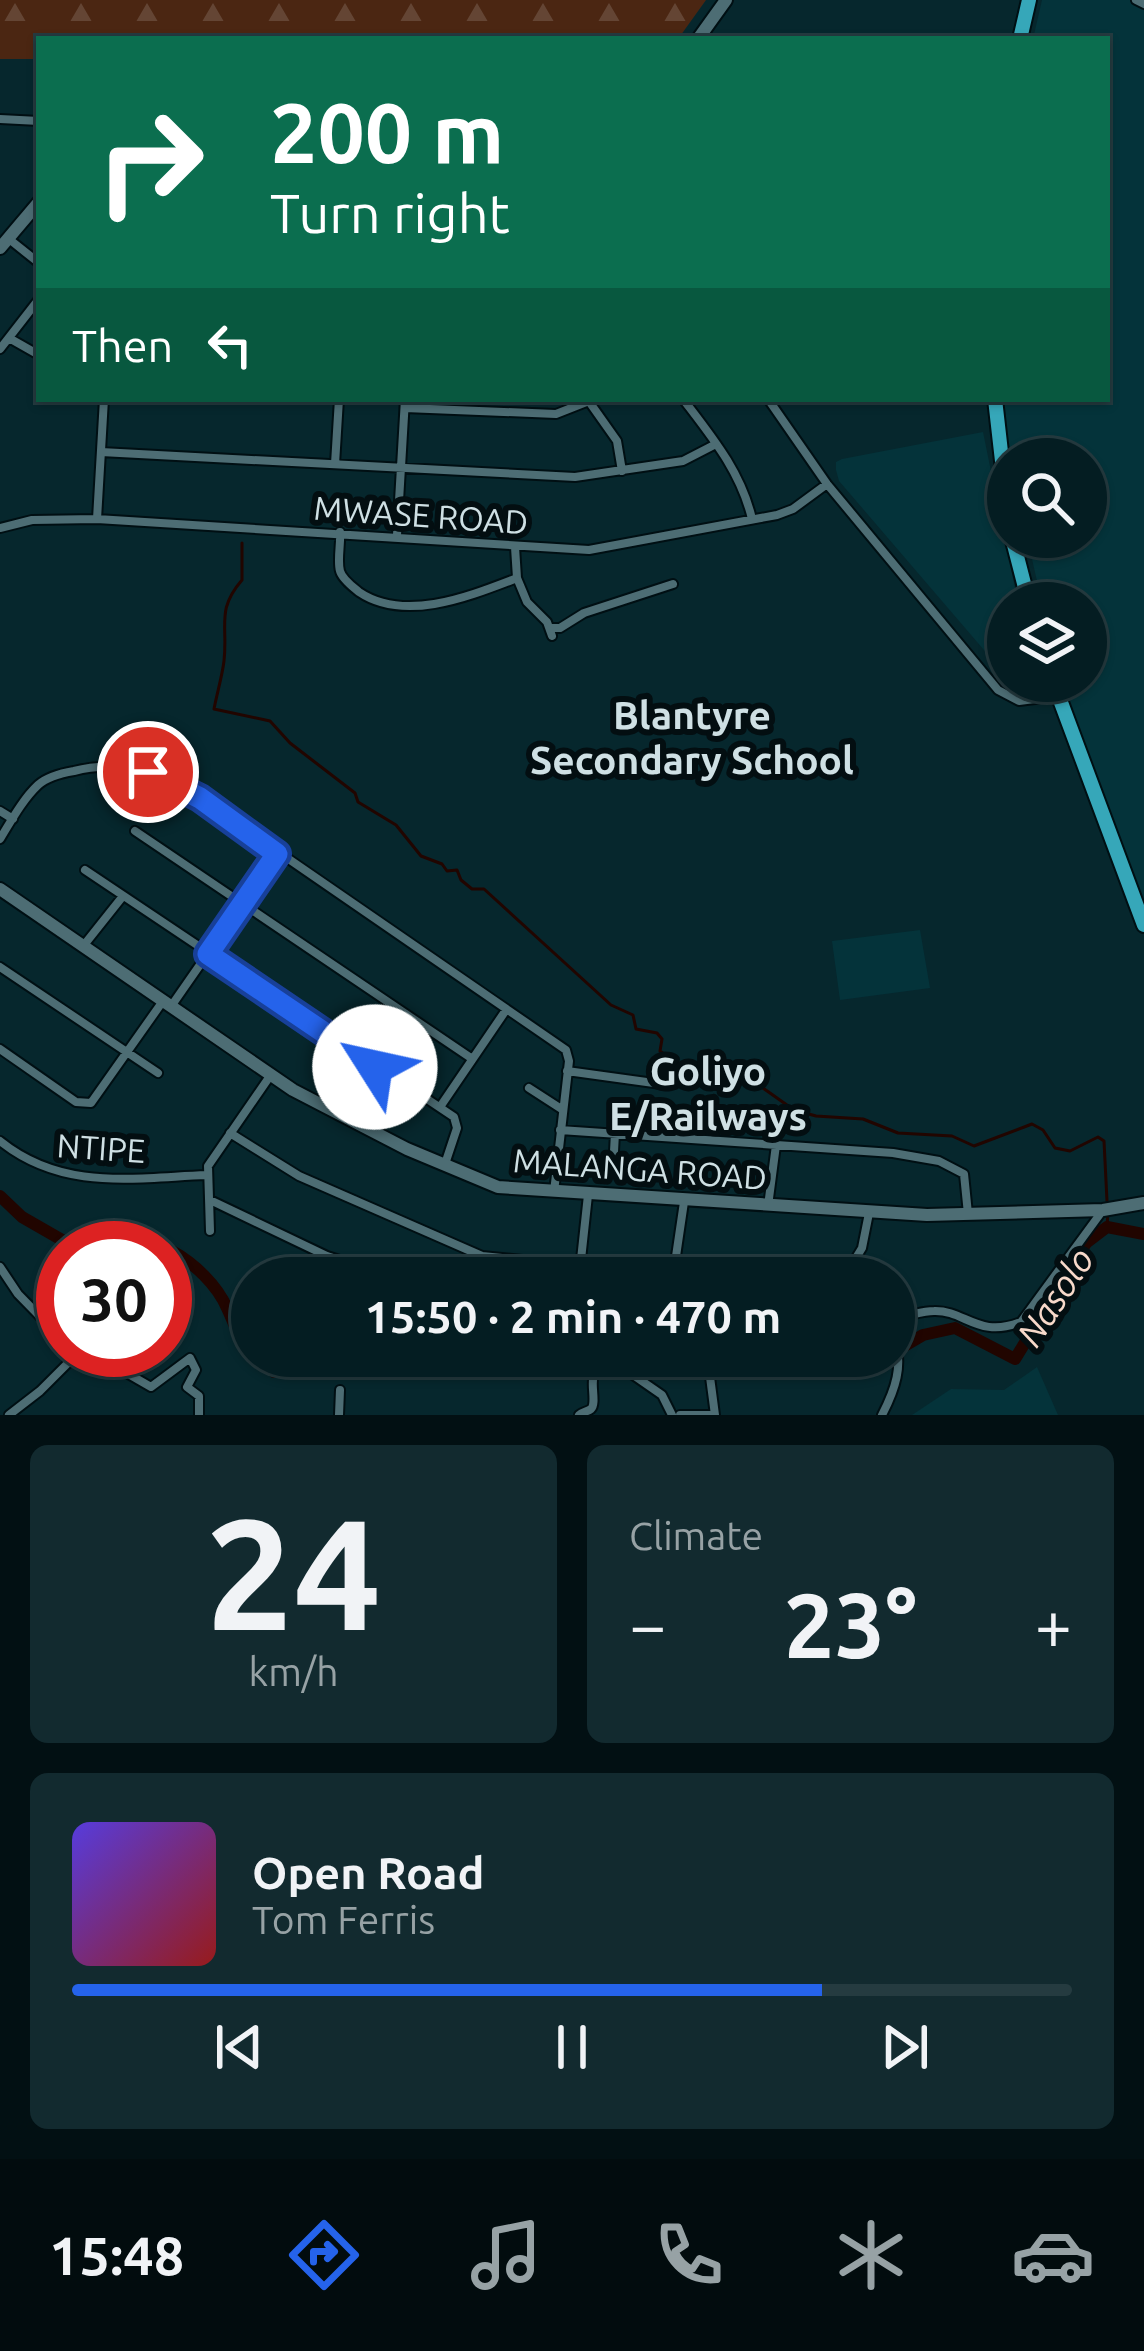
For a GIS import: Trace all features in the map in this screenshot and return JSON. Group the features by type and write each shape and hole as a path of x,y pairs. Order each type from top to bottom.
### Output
{"main road":[{"path":"1021,36 1029,0"},
{"path":"994,402 999,438"},
{"path":"1061,702 1144,925"}],"street":[{"path":"700,36 726,0"},
{"path":"0,119 36,121"},
{"path":"36,206 4,243 36,260"},
{"path":"0,349 36,303"},
{"path":"9,338 36,353"},
{"path":"97,519 104,402"},
{"path":"335,464 339,402"},
{"path":"397,536 405,404 468,404 556,414 583,402"},
{"path":"589,402 616,442 622,471"},
{"path":"685,402 745,488 752,519"},
{"path":"770,402 827,484 987,677"},
{"path":"101,452 575,477 682,461 716,444"},
{"name":"MWASE ROAD","path":"0,528 32,520 97,519 590,550 793,508 827,484"},
{"path":"340,532 344,578 357,590 391,606 427,605 517,578"},
{"path":"515,547 517,578 526,602 552,632 584,613 673,584"},
{"path":"0,839 45,779 78,769 127,766 172,782 566,1050 554,1193"},
{"path":"0,811 13,819"},
{"path":"135,831 471,1058"},
{"path":"0,1049 83,1105 99,1096 127,1053 208,954 277,854"},
{"path":"85,871 454,1117 457,1128 444,1166"},
{"name":"MALANGA ROAD","path":"0,889 270,1076 331,1111 498,1187 683,1202 968,1215 1103,1210 1144,1202"},
{"path":"84,945 123,896"},
{"path":"0,967 158,1073"},
{"path":"440,1106 506,1010"},
{"path":"567,1071 661,1084 663,1072"},
{"path":"210,1231 206,1175 212,1159 270,1076"},
{"path":"529,1088 563,1110"},
{"path":"560,1130 893,1153 952,1166 964,1174 968,1215"},
{"path":"230,1133 299,1176 422,1234 491,1257"},
{"path":"613,1170 615,1133"},
{"name":"NTIPE","path":"0,1141 46,1171 76,1177 206,1175"},
{"path":"768,1206 776,1145"},
{"path":"580,1257 588,1195"},
{"path":"210,1200 330,1257"},
{"path":"676,1257 683,1202"},
{"path":"915,1314 931,1311 986,1327 1008,1328 1021,1322 1103,1210"},
{"path":"858,1257 869,1211"},
{"path":"0,1267 36,1312"},
{"path":"192,1362 196,1370 187,1387 199,1396 199,1415"},
{"path":"578,1415 590,1410 594,1402 590,1384 594,1375 610,1368 626,1370 657,1390 676,1415 714,1415 710,1377"},
{"path":"9,1415 52,1377"},
{"path":"133,1377 151,1387 164,1377"},
{"path":"882,1415 897,1377"},
{"path":"339,1415 340,1390"}],"shaded area":[{"path":"1042,0 1144,0 1144,902 1068,702 1107,702 1107,582 1037,582 1032,558 1107,558 1107,438 1004,438 1001,402 1110,402 1110,36 1034,36"},
{"path":"983,432 987,558 1009,558 1014,582 987,582 987,654 839,481 836,462"},
{"path":"920,930 930,988 840,1000 832,941"},
{"path":"1037,1367 1058,1415 912,1415 951,1389 1004,1390"}],"green space":[{"path":"0,0 706,0 680,36 36,36 36,59 0,59"}],"waterway":[{"path":"242,543 242,580 226,609 224,661 214,709 270,721 290,743 355,793 358,802 396,825 421,856 447,871 457,870 472,889 484,889 611,1005 633,1015 636,1029 657,1033 662,1039 660,1051 680,1066 719,1078 753,1081 794,1110 863,1119 898,1133 952,1136 974,1146 1032,1124 1043,1130 1055,1148 1070,1151 1098,1137 1104,1141 1107,1201"},
{"name":"Nasolo","path":"0,1196 36,1225"},
{"path":"1107,1227 1108,1211"},
{"name":"Nasolo","path":"915,1340 955,1328 1015,1359 1086,1243 1107,1227 1144,1234"},
{"name":"Nasolo","path":"192,1265 211,1283 231,1316"}],"district":[{"name":"Blantyre Secondary School","path":"692,738"},
{"name":"Goliyo E/Railways","path":"708,1094"}],"route":[{"path":"148,772 200,798 277,854 208,954 375,1067"}]}
